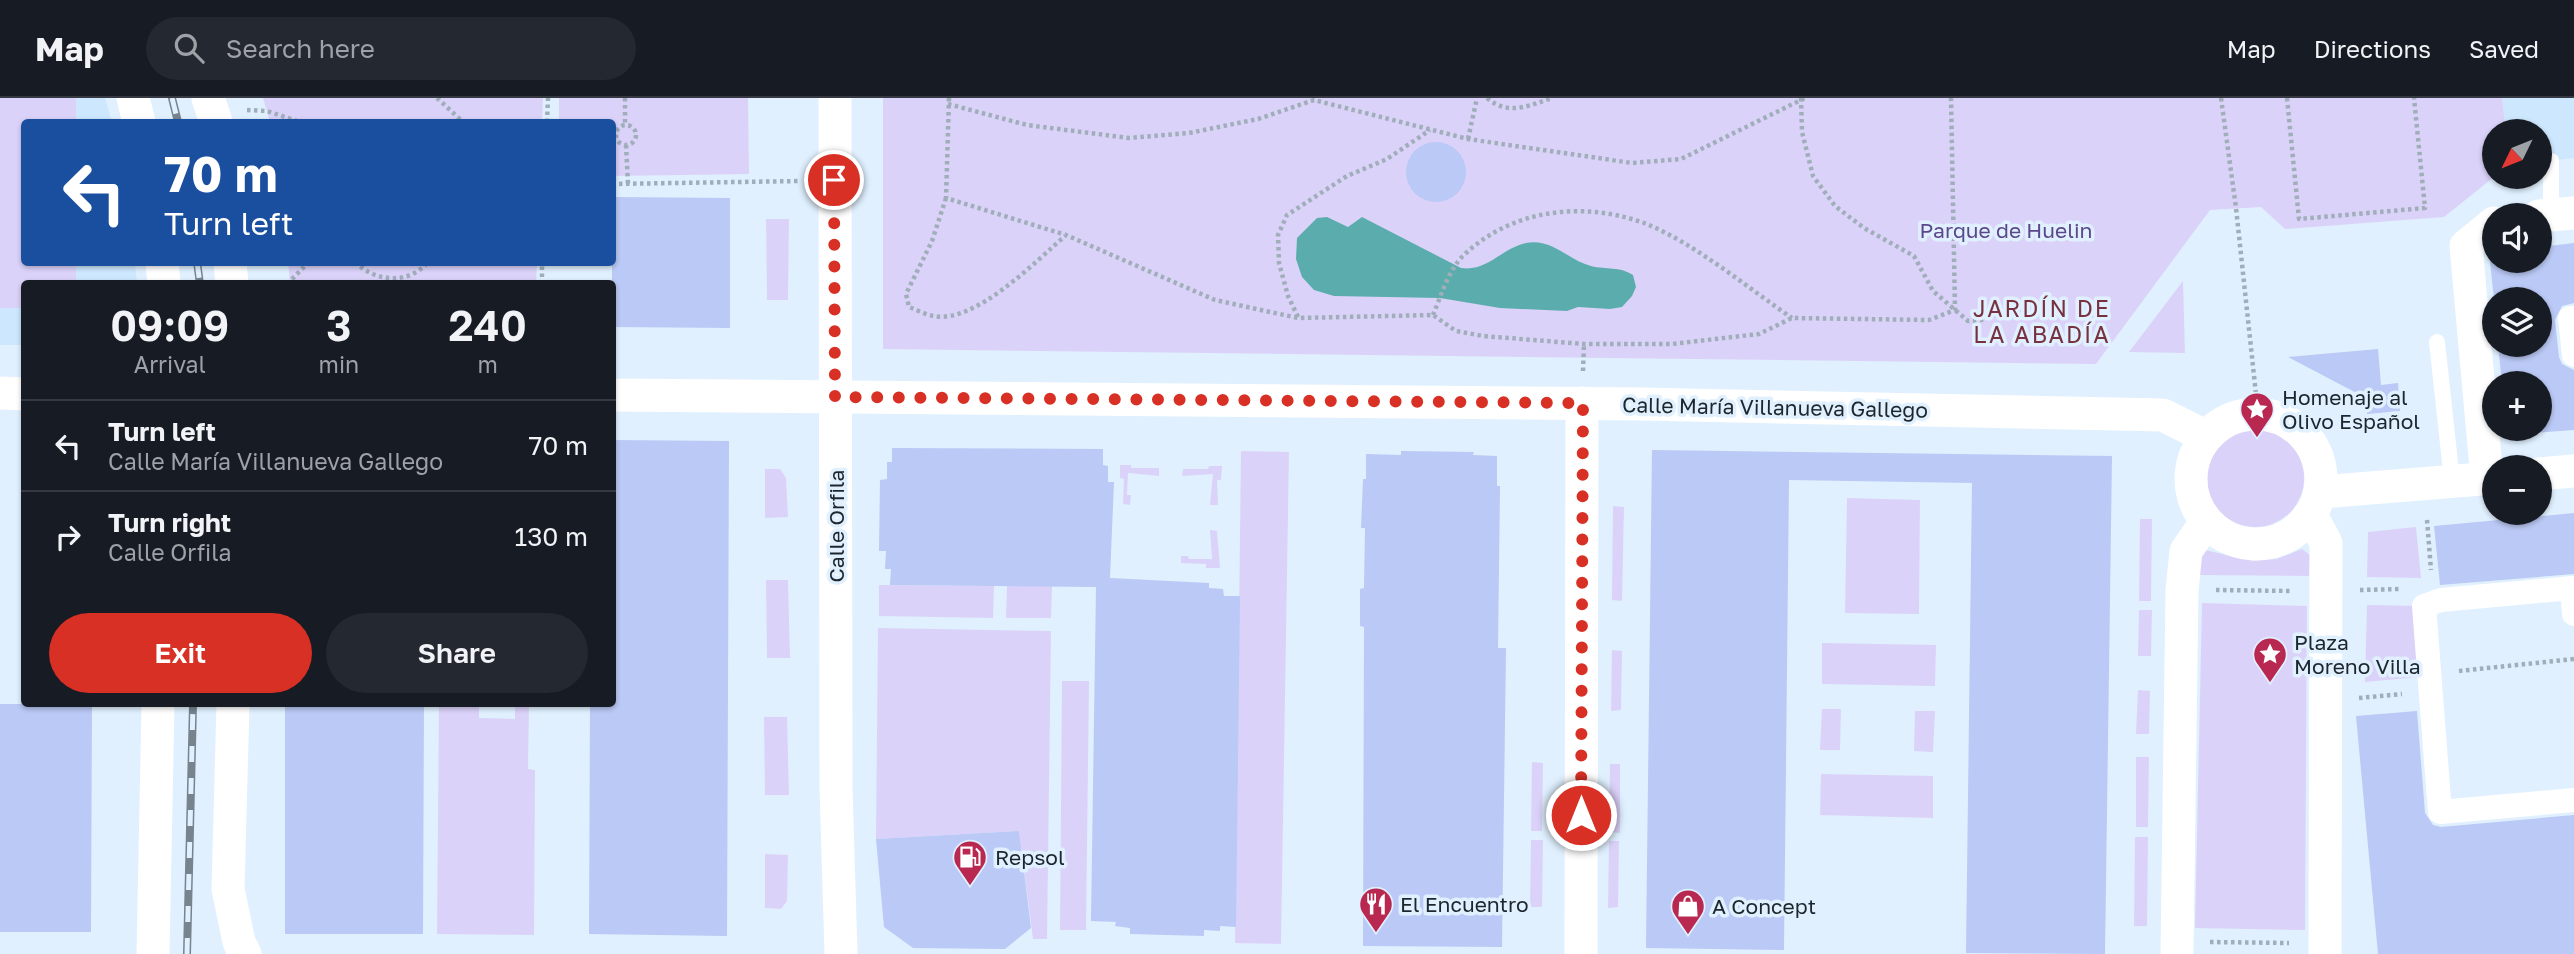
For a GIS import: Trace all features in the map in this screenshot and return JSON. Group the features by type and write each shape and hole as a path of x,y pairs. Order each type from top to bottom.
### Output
{"street":[{"path":"133,98 138,119"},
{"name":"Calle Orfila","path":"835,98 836,788 841,954"},
{"path":"2482,233 2466,246 2488,455"},
{"path":"2574,318 2570,318 2574,355"},
{"path":"0,393 21,394"},
{"name":"Calle María Villanueva Gallego","path":"616,395 1583,403 2163,415 2205,436"},
{"path":"1581,954 1583,403"},
{"path":"2325,949 2326,543 2316,503 2321,469 2314,447 2300,430 2280,418 2258,413 2238,415 2220,423 2205,436 2195,452 2190,470 2191,489 2196,506 2206,522 2222,535 2240,543 2260,544 2280,540 2298,530 2316,503 2452,481 2482,479"},
{"path":"2552,473 2574,471"},
{"path":"2177,948 2182,590 2186,551 2206,522"},
{"path":"2574,614 2572,588 2441,600 2424,606 2440,812 2574,800"},
{"path":"153,954 158,707"},
{"path":"233,707 228,889 239,942 245,954"}],"lane":[{"path":"2552,174 2555,215"},
{"path":"2437,341 2452,481"}],"path":[{"path":"437,98 460,119"},
{"path":"547,119 548,98"},
{"path":"625,98 625,125"},
{"path":"1468,139 1477,98"},
{"path":"1487,98 1497,107 1519,109 1552,98"},
{"path":"1066,235 998,294 969,310 936,317 909,307 906,294 932,241 946,198 949,101 1027,125 1129,138 1189,133 1258,119 1314,100 1468,139 1632,163 1681,159 1803,98 1802,132 1813,176 1835,206 1864,228 1914,256 1933,290 1968,321 1979,321 1995,314"},
{"path":"1951,98 1955,310"},
{"path":"2221,98 2258,413"},
{"path":"2287,98 2299,219 2425,208 2414,98"},
{"path":"212,109 267,111 291,119"},
{"path":"625,125 616,132 616,138 626,145"},
{"path":"625,125 634,129 636,136 633,142 626,145"},
{"path":"1298,318 1288,296 1279,263 1278,235 1287,215 1347,176 1387,159 1431,130"},
{"path":"626,145 628,184"},
{"path":"616,184 834,180"},
{"path":"946,198 1066,235 1215,300 1298,318 1433,315 1456,331 1469,334 1584,344 1672,344 1759,334 1792,318 1929,320 1955,310"},
{"path":"1433,315 1456,265 1464,254 1506,225 1546,212 1599,212 1643,223 1677,240 1792,318"},
{"path":"290,280 305,266"},
{"path":"360,266 372,275 390,279 408,276 422,266"},
{"path":"2182,590 2325,592 2406,589"},
{"path":"2325,701 2431,692"},
{"path":"2177,948 2325,949"}],"shaded area":[{"path":"0,98 105,98 111,119 21,119 21,266 135,266 137,280 21,280 21,345 0,345"},
{"path":"2502,98 2574,98 2574,158 2552,161 2552,119 2505,119"},
{"path":"1327,217 1348,227 1362,217 1461,268 1487,263 1526,243 1544,244 1591,266 1628,272 1633,275 1636,287 1622,307 1578,307 1567,311 1500,308 1440,298 1334,296 1314,290 1302,277 1296,259 1297,238 1317,218"}],"green space":[{"path":"0,98 76,98 76,119 21,119 21,266 76,266 76,280 21,280 21,308 0,308"},
{"path":"263,98 543,98 542,119 269,119"},
{"path":"559,98 748,98 749,174 616,176 616,119 559,119"},
{"name":"Parque de Huelin","path":"883,98 2502,98 2505,119 2482,119 2482,187 2444,217 2285,229 2261,207 2210,210 2096,364 883,349"},
{"path":"766,219 789,219 788,300 767,300"},
{"path":"288,266 537,266 536,280 290,280"},
{"path":"2183,281 2185,353 2129,352"},
{"path":"2245,429 2265,429 2290,443 2301,459 2304,478 2301,497 2290,513 2265,527 2245,527 2228,519 2214,505 2206,488 2206,468 2214,451 2228,437"},
{"path":"1241,451 1289,452 1281,944 1235,943"},
{"path":"1120,465 1131,465 1131,468 1159,468 1159,476 1128,473 1127,495 1131,495 1130,505 1123,504 1124,479 1120,478"},
{"path":"1209,466 1222,466 1221,480 1217,480 1218,505 1210,505 1213,474 1182,476 1183,469 1208,469"},
{"path":"765,469 780,469 786,478 788,517 765,518"},
{"path":"1847,498 1920,500 1919,614 1845,613"},
{"path":"1613,506 1624,507 1622,601 1612,600"},
{"path":"2140,519 2152,519 2151,601 2139,601"},
{"path":"2416,527 2421,578 2367,577 2368,532"},
{"path":"1210,530 1217,531 1220,568 1206,568 1206,564 1181,563 1181,556 1188,556 1189,559 1212,559"},
{"path":"2302,549 2310,555 2309,576 2199,575 2199,557 2205,550 2253,561 2277,559"},
{"path":"766,580 788,580 790,658 767,658"},
{"path":"879,585 994,586 993,618 879,616"},
{"path":"1007,586 1052,586 1051,618 1006,618"},
{"path":"2202,603 2307,606 2305,930 2195,928"},
{"path":"2367,605 2424,606 2430,676 2365,682"},
{"path":"2139,610 2152,610 2151,656 2138,656"},
{"path":"878,628 1051,631 1047,939 1033,939 1019,831 876,839"},
{"path":"1822,643 1936,645 1935,686 1822,684"},
{"path":"1612,650 1622,651 1621,710 1611,711"},
{"path":"1062,681 1089,681 1086,930 1060,930"},
{"path":"2138,690 2150,691 2149,734 2136,734"},
{"path":"439,707 479,707 479,718 515,719 515,707 529,707 528,769 535,770 534,935 437,934"},
{"path":"1822,709 1841,709 1840,750 1820,750"},
{"path":"1915,711 1935,711 1933,752 1914,751"},
{"path":"764,717 787,717 789,795 765,795"},
{"path":"2136,757 2149,757 2148,827 2136,827"},
{"path":"1532,762 1543,763 1542,831 1531,831"},
{"path":"1610,764 1620,764 1620,833 1609,832"},
{"path":"1821,774 1933,776 1933,818 1820,815"},
{"path":"2135,837 2148,837 2147,926 2134,926"},
{"path":"1531,840 1543,840 1542,907 1530,907"},
{"path":"1609,841 1619,841 1618,907 1608,908"},
{"path":"765,854 788,855 787,901 781,909 765,908"}],"building":[{"path":"1436,142 1457,151 1466,172 1457,193 1436,202 1415,193 1406,172 1415,151"},
{"path":"616,197 730,198 730,328 616,327 616,280 612,280 612,266 616,266"},
{"path":"2574,243 2574,303 2562,306 2555,320 2559,357 2562,364 2574,370 2574,430 2552,432 2552,371 2501,371 2499,357 2552,357 2552,287 2493,287 2491,273 2552,273 2552,246"},
{"path":"2378,349 2381,385 2398,383 2400,411 2367,414 2366,398 2288,357"},
{"path":"616,440 729,441 727,936 589,934 590,707 616,707"},
{"path":"892,448 1103,449 1103,465 1108,466 1108,482 1114,482 1110,578 1209,583 1209,588 1223,589 1224,596 1240,596 1236,927 1220,926 1220,931 1204,930 1204,936 1130,934 1130,928 1115,926 1116,922 1091,921 1096,587 890,585 891,569 885,569 886,551 879,551 880,480 887,479 887,462 892,462"},
{"path":"1652,450 2112,456 2105,954 1966,953 1972,483 1789,480 1784,950 1646,948"},
{"path":"1401,451 1474,452 1473,455 1497,456 1497,486 1500,486 1498,648 1506,648 1502,947 1363,946 1364,627 1360,626 1360,589 1364,588 1365,528 1361,528 1363,479 1366,479 1366,454 1401,455"},
{"path":"2574,513 2574,574 2440,585 2434,526 2482,522 2482,525 2552,525 2552,515"},
{"path":"0,704 21,704 21,707 92,707 91,932 0,932"},
{"path":"285,707 424,707 423,934 285,934"},
{"path":"2417,711 2425,813 2433,825 2441,827 2574,815 2574,954 2378,954 2356,716"},
{"path":"1019,831 1031,928 1005,949 913,948 884,927 876,839"}],"railway":[{"path":"172,98 177,119"},
{"path":"198,266 199,280"},
{"path":"187,954 193,707"}],"place":[{"name":"Homenaje al Olivo Español","path":"2257,439"},
{"name":"Plaza Moreno Villa","path":"2270,684"},
{"name":"Repsol","path":"970,887"},
{"name":"El Encuentro","path":"1376,934"},
{"name":"A Concept","path":"1688,936"}],"district":[{"name":"JARDÍN DE LA ABADÍA","path":"2042,321"}],"route":[{"path":"834,180 835,397 1583,403 1581,815"}]}
